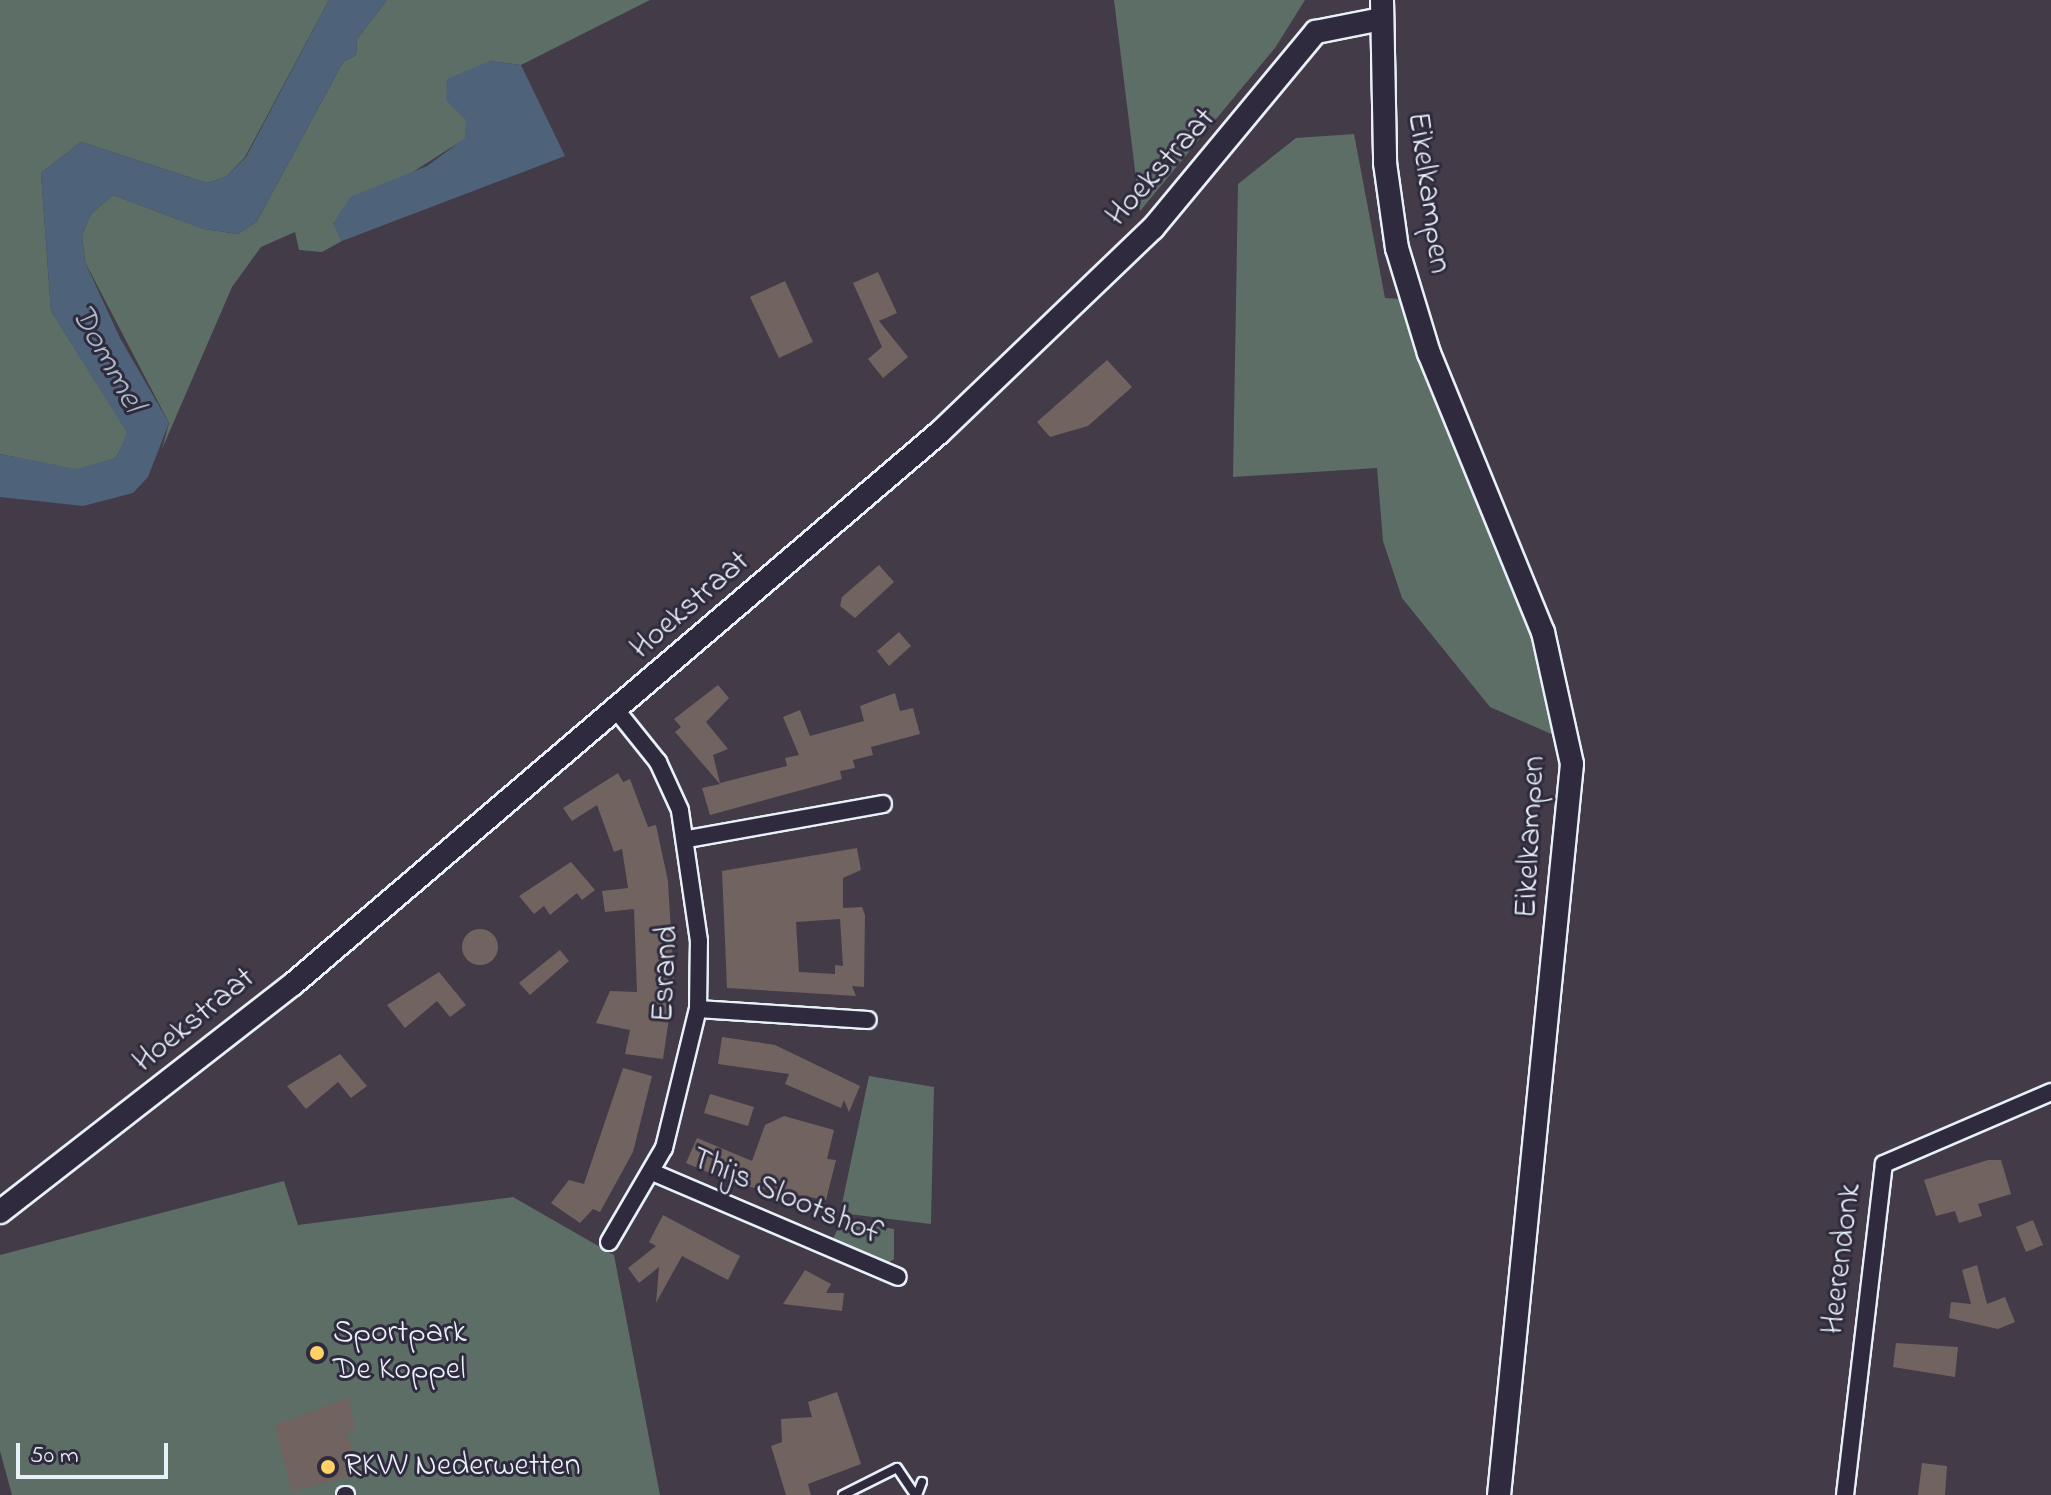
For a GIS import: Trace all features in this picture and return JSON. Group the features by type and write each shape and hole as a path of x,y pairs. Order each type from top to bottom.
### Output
{"street":[{"name":"Hoekstraat","path":"0,1212 293,984 617,711 1033,347 1214,161 1316,32 1382,10"},
{"name":"Eikelkampen","path":"1382,10 1385,163 1404,273 1543,632 1572,764 1499,1495"},
{"name":"Esrand","path":"609,1242 652,1172 698,1009 698,908 688,839 658,762 617,711"},
{"path":"688,839 883,804"},
{"path":"698,1009 868,1020"},
{"name":"Heerendonk","path":"1845,1495 1884,1164 2051,1092"},
{"name":"Thijs Slootshof","path":"652,1172 898,1277"}],"lane":[{"path":"843,1495 897,1468 916,1495"},
{"path":"916,1495 922,1482"}],"green space":[{"path":"0,0 329,0 245,157 227,176 207,183 81,142 41,173 51,311 128,433 116,458 77,470 0,454"},
{"path":"387,0 650,0 521,65 490,61 466,138 333,223 342,241 322,252 299,250 295,232 261,247 232,287 162,449 169,423 85,262 82,235 91,214 113,195 204,229 238,234 257,221 343,62 356,55 357,39"},
{"path":"1114,0 1305,0 1275,48 1140,211"},
{"path":"1354,134 1385,298 1402,299 1540,652 1558,737 1490,707 1402,598 1383,541 1377,468 1233,477 1238,184 1296,138"},
{"path":"869,1076 934,1087 931,1224 840,1213"},
{"name":"Sportpark De Koppel","path":"284,1181 298,1225 513,1197 614,1255 660,1495 12,1495 0,1451 0,1255"},
{"path":"841,1221 894,1229 894,1259 885,1265 833,1239"}],"water":[{"name":"Dommel","path":"329,0 387,0 357,39 356,55 343,62 257,221 238,234 204,229 113,195 91,214 82,235 85,262 120,338 169,423 148,477 133,493 83,506 0,497 0,454 77,469 116,458 127,433 51,311 41,173 81,142 207,183 227,176 246,157"},
{"path":"490,61 521,65 565,156 342,241 333,224 350,197 427,166 465,138 466,120 446,100 447,79"}],"building":[{"path":"878,272 897,313 879,321 908,357 883,378 868,359 882,347 853,283"},
{"path":"785,281 813,342 779,358 750,297"},
{"path":"1107,360 1132,387 1088,426 1050,437 1037,422"},
{"path":"879,565 894,582 855,618 840,606 842,597"},
{"path":"899,632 911,646 889,666 877,651"},
{"path":"718,685 729,698 706,722 728,749 713,755 720,783 787,766 785,758 799,755 783,717 800,710 810,736 864,721 860,706 895,693 900,711 913,708 920,734 871,747 873,755 853,760 855,768 840,771 842,779 710,815 702,788 720,784 675,732 681,727 674,719"},
{"path":"618,773 623,782 630,779 648,827 656,825 668,881 674,984 663,1059 625,1054 630,1030 596,1023 610,991 637,992 634,909 605,912 602,891 628,888 622,849 614,852 597,805 572,821 563,808"},
{"path":"857,848 861,870 843,878 843,908 862,907 865,915 864,987 852,986 856,996 727,988 722,871","holes":["840,919 843,966 835,965 835,974 799,972 796,922"]},
{"path":"571,862 595,890 582,900 577,893 550,915 544,906 534,914 519,896"},
{"path":"480,929 493,934 498,947 493,960 480,965 467,960 462,947 467,934"},
{"path":"560,950 569,961 530,995 519,983"},
{"path":"439,972 466,1005 450,1017 437,1001 405,1028 387,1005"},
{"path":"722,1037 775,1045 860,1086 849,1112 844,1100 841,1108 785,1084 789,1074 718,1064"},
{"path":"340,1054 367,1086 351,1098 338,1082 306,1109 287,1086"},
{"path":"623,1068 652,1076 633,1152 600,1212 593,1209 580,1223 551,1203 569,1180 584,1184"},
{"path":"710,1094 754,1107 748,1126 704,1113"},
{"path":"784,1116 834,1130 827,1159 836,1160 826,1200 738,1185 686,1163 697,1138 752,1161 765,1125"},
{"path":"1988,1160 2001,1160 2011,1194 1978,1204 1982,1216 1959,1223 1955,1211 1936,1216 1924,1180"},
{"path":"663,1215 740,1256 728,1280 682,1256 656,1303 659,1267 639,1283 628,1268 656,1246 649,1242"},
{"path":"2033,1220 2043,1245 2026,1252 2016,1227"},
{"path":"1977,1265 1987,1304 2005,1297 2015,1322 1998,1329 1949,1318 1951,1302 1971,1304 1962,1270"},
{"path":"805,1270 831,1284 826,1293 844,1293 842,1311 783,1304"},
{"path":"1896,1343 1958,1347 1955,1377 1893,1367"},
{"path":"837,1392 861,1464 808,1484 811,1495 786,1495 771,1446 782,1442 781,1419 812,1417 808,1402"},
{"path":"348,1397 356,1429 346,1432 361,1473 292,1492 275,1425"},
{"path":"1922,1463 1947,1466 1945,1495 1918,1495"}],"place":[{"name":"Sportpark De Koppel","path":"317,1353"},
{"name":"RKVV Nederwetten","path":"328,1467"}]}
